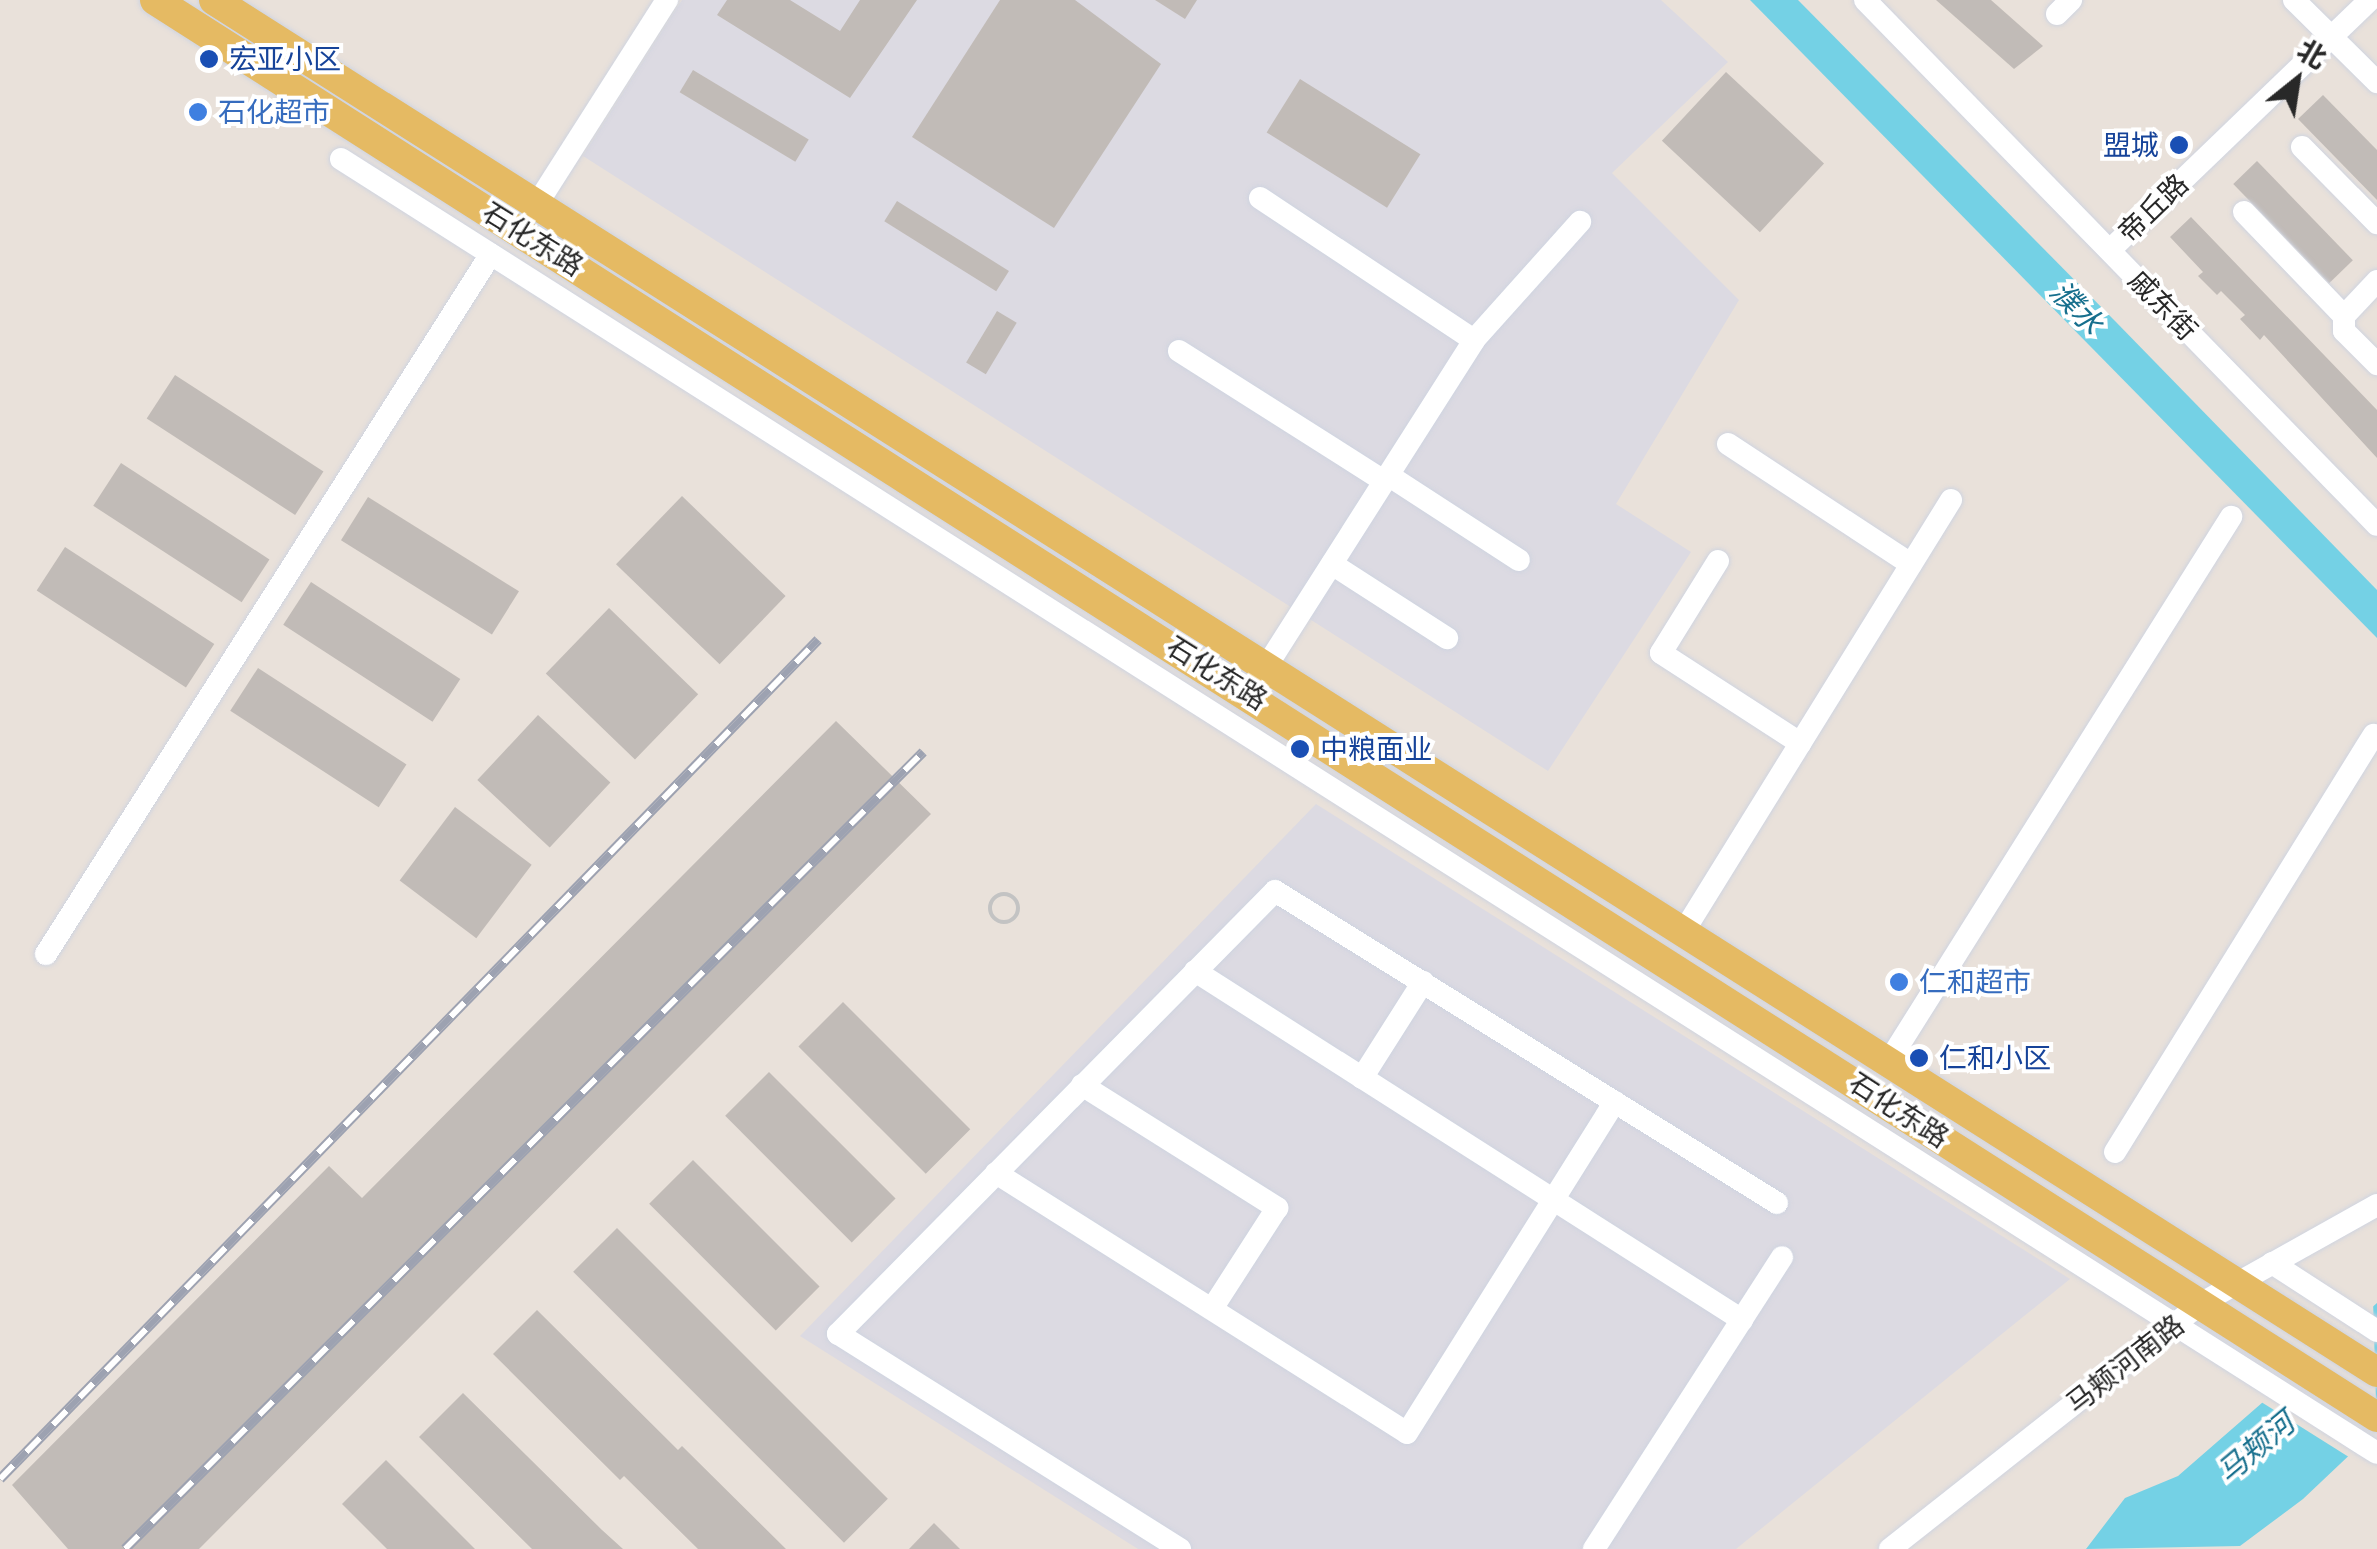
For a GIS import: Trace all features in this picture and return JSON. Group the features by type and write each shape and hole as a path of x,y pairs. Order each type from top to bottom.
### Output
{"main road":[{"name":"石化东路","path":"155,0 2377,1417"},
{"name":"石化东路","path":"214,0 2377,1372"}],"street":[{"path":"537,204 667,0"},
{"name":"戚东街","path":"1865,0 2377,524"},
{"path":"2294,0 2377,82"},
{"name":"帝丘路","path":"2110,250 2370,0"},
{"path":"2302,147 2377,223"},
{"path":"341,159 2372,1450"},
{"path":"1260,198 1474,340"},
{"path":"2244,212 2344,316"},
{"path":"1266,667 1474,340 1580,222"},
{"path":"46,954 490,254"},
{"path":"2377,281 2344,316 2344,330 2377,364"},
{"path":"1179,351 1519,560"},
{"path":"1728,444 1911,564"},
{"path":"1684,931 1951,500"},
{"path":"1889,1061 2232,517"},
{"path":"1718,562 1661,653 1800,743"},
{"path":"1332,564 1448,638"},
{"path":"2115,1152 2374,734"},
{"path":"1180,1549 838,1334 1275,890 1777,1203"},
{"path":"1195,971 1742,1320"},
{"path":"1362,1078 1422,982"},
{"path":"1082,1085 1277,1208 1212,1309"},
{"path":"996,1172 1407,1432 1614,1102"},
{"name":"马颊河南路","path":"1890,1549 2200,1304 2377,1204"},
{"path":"1594,1549 1782,1257"},
{"path":"2272,1264 2377,1331"}],"path":[{"path":"1012,896 1018,906 1014,918 1002,922 992,916 994,898 1012,896"}],"shaded area":[{"path":"682,0 1661,0 1728,62 1612,173 1739,300 1616,504 1691,552 1548,771 583,156"},
{"path":"1316,804 2070,1279 1736,1549 1138,1549 800,1336"}],"water":[{"name":"濮水","path":"1750,0 1798,0 2115,321 2377,590 2377,638"},
{"name":"马颊河","path":"2377,1303 2377,1429 2303,1499 2240,1546 2086,1549 2125,1498 2178,1476"}],"pier":[{"path":"2373,1300 2377,1436 2352,1459 2258,1400"}],"building":[{"path":"727,0 790,0 840,31 860,0 917,0 850,98 717,15"},
{"path":"1000,0 1075,0 1161,64 1054,228 912,137"},
{"path":"1155,0 1197,0 1185,19"},
{"path":"1936,0 1991,0 2043,46 2014,69"},
{"path":"693,70 809,140 795,162 680,92"},
{"path":"1726,72 1824,163 1760,232 1662,141"},
{"path":"1300,79 1420,154 1387,208 1267,132"},
{"path":"2323,95 2377,150 2377,200 2298,119"},
{"path":"2257,161 2353,260 2329,283 2233,184"},
{"path":"897,201 1009,271 996,291 884,221"},
{"path":"2191,217 2377,410 2377,458 2264,335 2260,340 2240,319 2245,315 2221,291 2217,295 2198,276 2203,272 2170,237"},
{"path":"997,311 1017,323 986,374 966,362"},
{"path":"175,375 323,471 295,515 147,419"},
{"path":"121,463 269,559 242,602 93,506"},
{"path":"682,496 786,596 720,664 616,564"},
{"path":"368,497 519,591 492,635 341,540"},
{"path":"65,547 214,644 186,688 37,591"},
{"path":"311,582 460,679 433,722 283,625"},
{"path":"609,608 698,694 635,760 546,673"},
{"path":"258,668 406,764 379,807 230,711"},
{"path":"538,715 610,783 550,848 477,780"},
{"path":"836,721 931,814 199,1549 68,1549 12,1485 329,1166 362,1198"},
{"path":"455,807 532,865 476,938 400,880"},
{"path":"843,1002 970,1129 926,1174 798,1047"},
{"path":"769,1072 896,1199 852,1242 725,1116"},
{"path":"693,1160 820,1287 776,1330 649,1204"},
{"path":"617,1228 888,1499 844,1543 573,1272"},
{"path":"537,1310 678,1450 682,1446 786,1549 698,1549 624,1476 620,1480 493,1354"},
{"path":"463,1393 623,1549 532,1549 419,1437"},
{"path":"386,1460 475,1549 387,1549 342,1504"},
{"path":"934,1523 960,1549 909,1549"}],"railway":[{"path":"0,1479 818,640"},
{"path":"125,1549 923,752"}],"place":[{"name":"宏亚小区","path":"209,59"},
{"name":"石化超市","path":"198,112"},
{"name":"盟城","path":"2179,145"},
{"name":"中粮面业","path":"1300,749"},
{"name":"仁和超市","path":"1899,982"},
{"name":"仁和小区","path":"1919,1058"}]}
